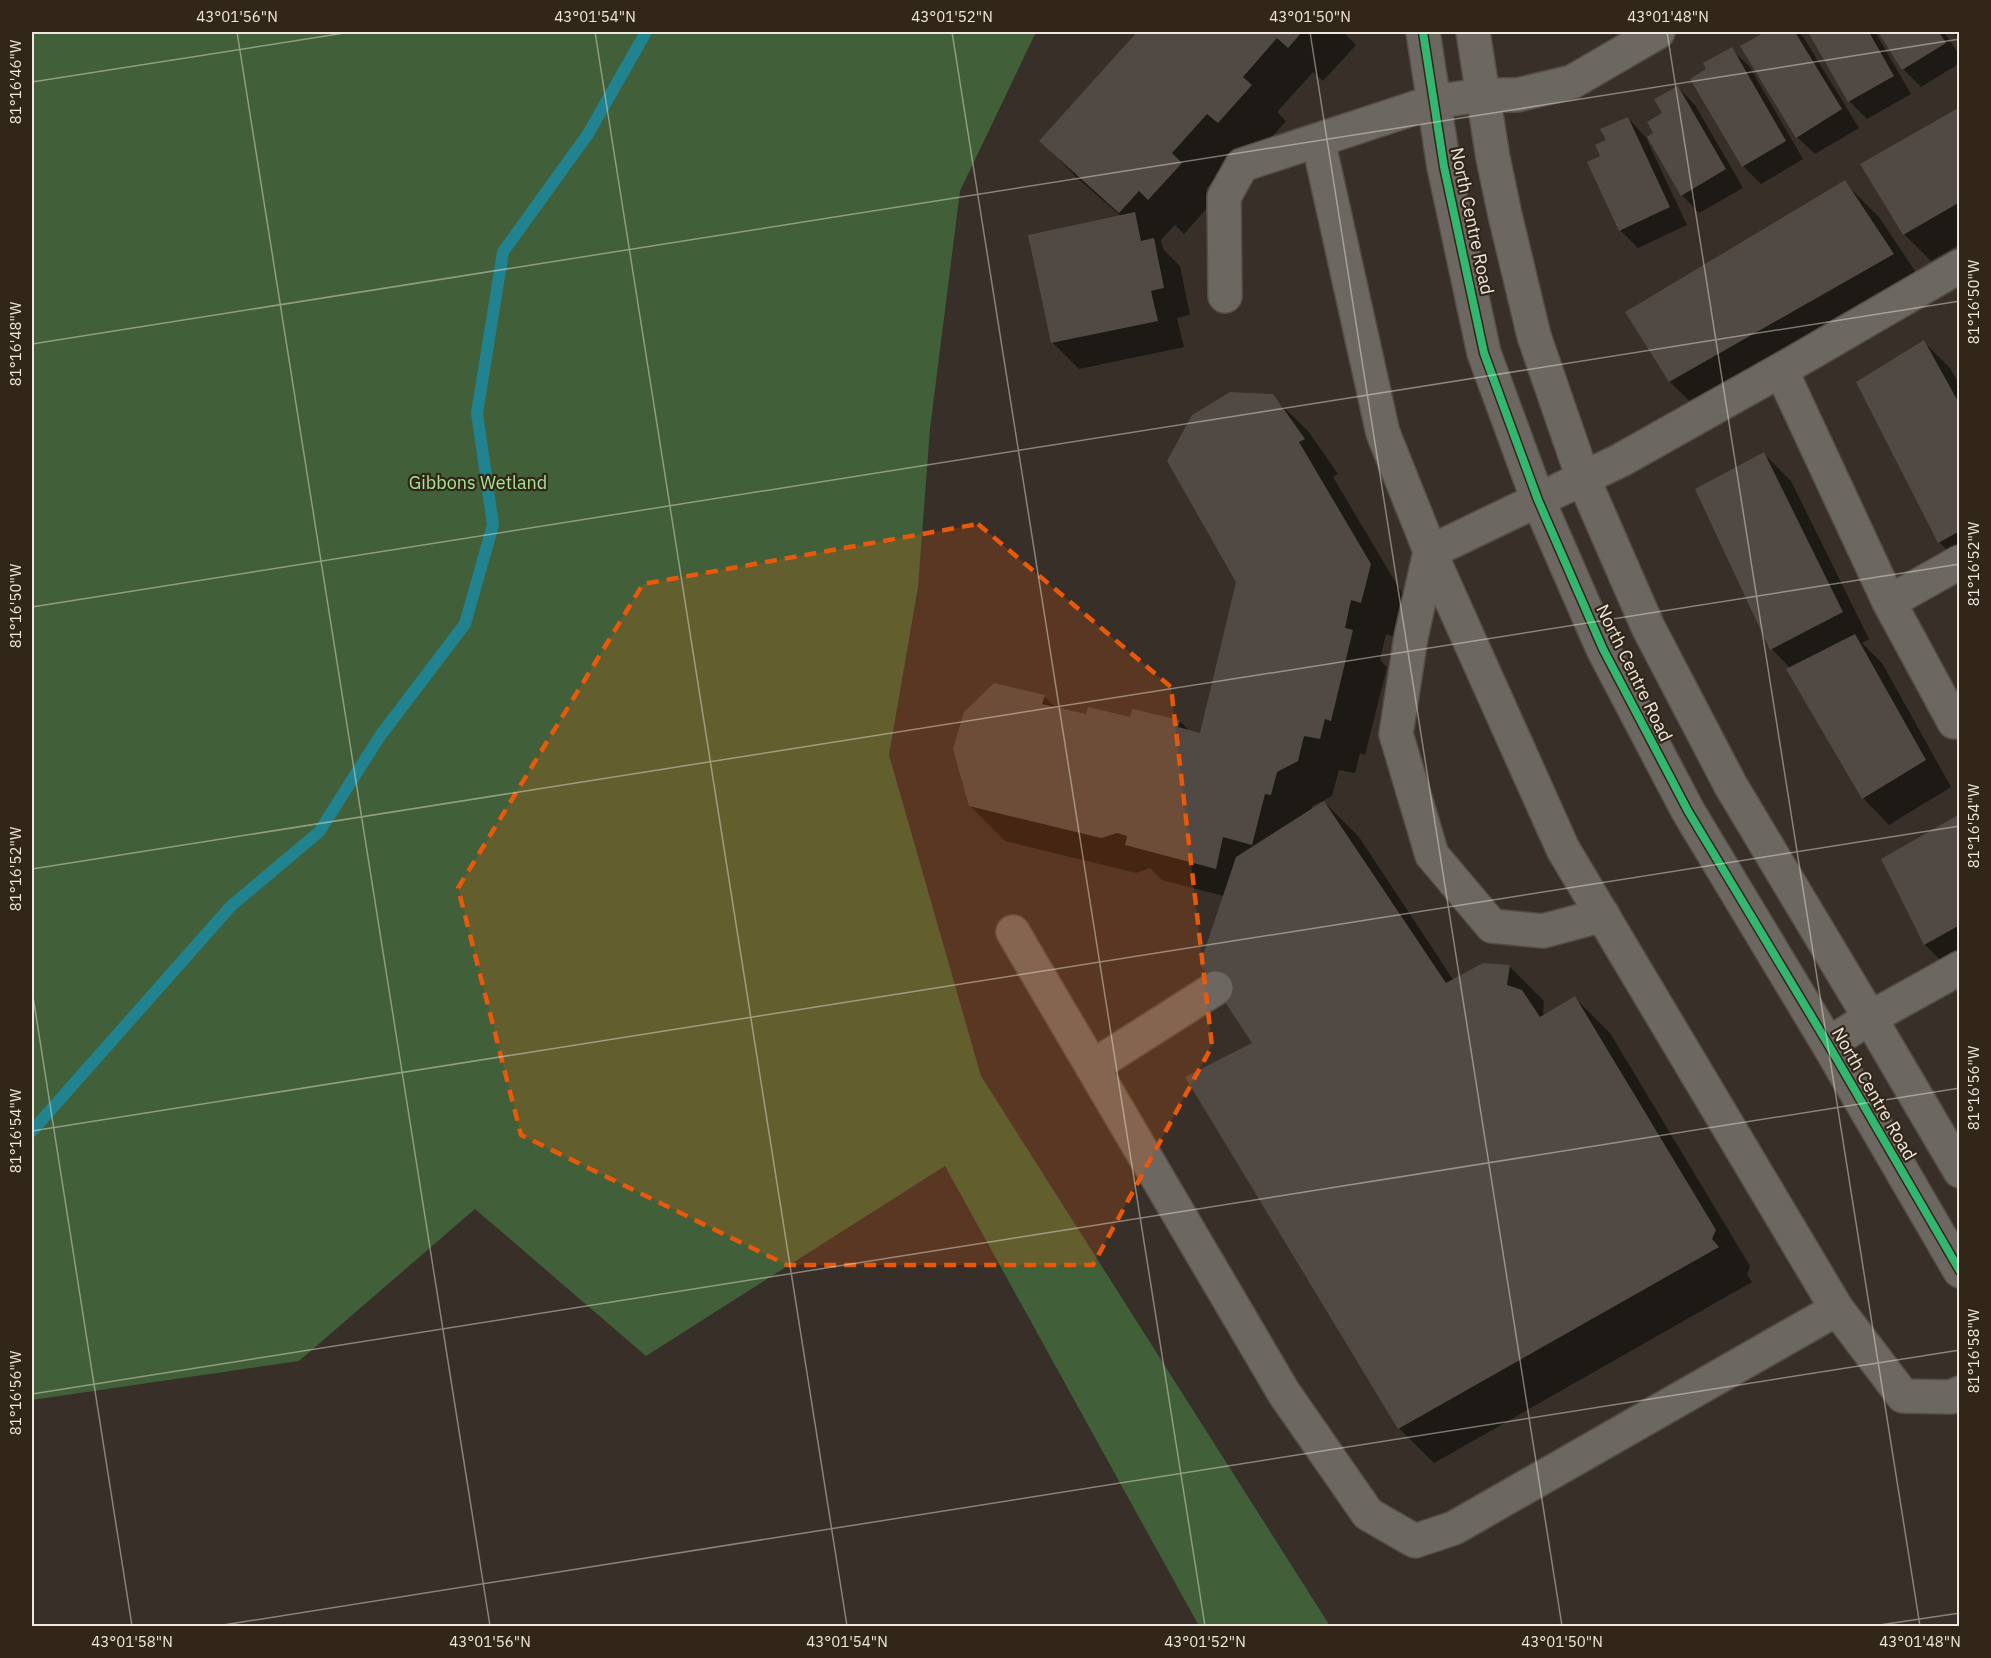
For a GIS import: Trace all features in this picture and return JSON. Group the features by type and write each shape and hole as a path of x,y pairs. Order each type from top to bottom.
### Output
{"street":[{"name":"North Centre Road","path":"1423,32 1444,167 1484,353 1538,500 1603,649 1688,812 1828,1044 1959,1271"},
{"name":"North Centre Road","path":"1473,32 1482,95 1505,215 1534,336 1583,478 1648,627 1731,786 1959,1171"},
{"path":"1225,296 1224,197 1242,165 1433,102 1482,95 1516,96 1572,82 1658,32"},
{"path":"1318,140 1383,433 1430,552 1563,849 1837,1309 1904,1396 1951,1397 1959,1393"},
{"path":"1430,552 1621,460 1959,266"},
{"path":"1781,370 1889,602 1954,722"},
{"path":"1430,552 1411,637 1396,734 1432,855 1492,926 1543,931 1603,915"},
{"path":"1889,602 1959,562"},
{"path":"1013,932 1284,1393 1368,1514 1415,1541 1454,1528 1837,1309"},
{"path":"1828,1044 1959,968"},
{"path":"1092,1067 1216,988"}],"highlighted area":[{"path":"978,524 1171,687 1212,1046 1093,1265 787,1265 521,1135 458,888 643,584"}],"green space":[{"name":"Gibbons Wetland","path":"32,32 1036,32 960,191 930,429 918,587 889,755 981,1076 1330,1626 1199,1626 945,1166 646,1356 475,1209 299,1361 32,1400"}],"building":[{"path":"1137,32 1302,32 1288,48 1277,38 1243,77 1252,85 1218,123 1207,114 1172,153 1182,163 1148,200 1139,191 1119,213 1039,141"},
{"path":"1765,32 1795,32 1842,109 1796,138 1740,46"},
{"path":"1808,32 1869,32 1894,76 1848,102"},
{"path":"1878,32 1939,32 1946,43 1902,70"},
{"path":"1732,47 1786,141 1742,167 1690,79 1706,69 1703,63"},
{"path":"1678,86 1726,169 1681,196 1647,137 1653,133 1647,122 1662,113 1654,99"},
{"path":"1960,107 1960,202 1903,235 1860,164"},
{"path":"1628,117 1670,207 1619,231 1587,162 1600,156 1595,145 1606,140 1600,129"},
{"path":"1845,180 1894,254 1669,382 1625,312"},
{"path":"1135,212 1141,241 1154,238 1164,288 1151,291 1158,321 1051,343 1028,235"},
{"path":"1924,340 1960,405 1960,531 1938,543 1856,382"},
{"path":"1230,392 1273,394 1305,439 1299,442 1371,564 1361,603 1351,600 1345,628 1353,630 1331,721 1325,719 1320,739 1304,736 1298,761 1277,772 1271,795 1265,794 1252,845 1223,837 1216,869 1125,845 1127,836 1117,833 1101,838 969,806 953,749 964,712 994,683 1045,695 1042,704 1086,714 1088,707 1130,717 1132,709 1180,720 1178,727 1200,733 1236,582 1167,461 1192,415"},
{"path":"1764,452 1843,612 1770,650 1695,489"},
{"path":"1855,634 1926,760 1862,799 1786,669"},
{"path":"1324,801 1446,983 1483,963 1510,965 1507,985 1522,990 1540,1017 1575,996 1716,1230 1712,1239 1719,1247 1398,1429 1185,1077 1252,1043 1200,964 1236,857"},
{"path":"1960,814 1960,925 1924,945 1881,859"}],"waterway":[{"path":"32,1131 231,906 319,832 380,736 465,624 493,525 477,413 503,252 588,134 646,32"}],"cycle path":[{"path":"1423,32 1444,167 1484,353 1538,500 1603,649 1688,811 1828,1044 1960,1271"}]}
